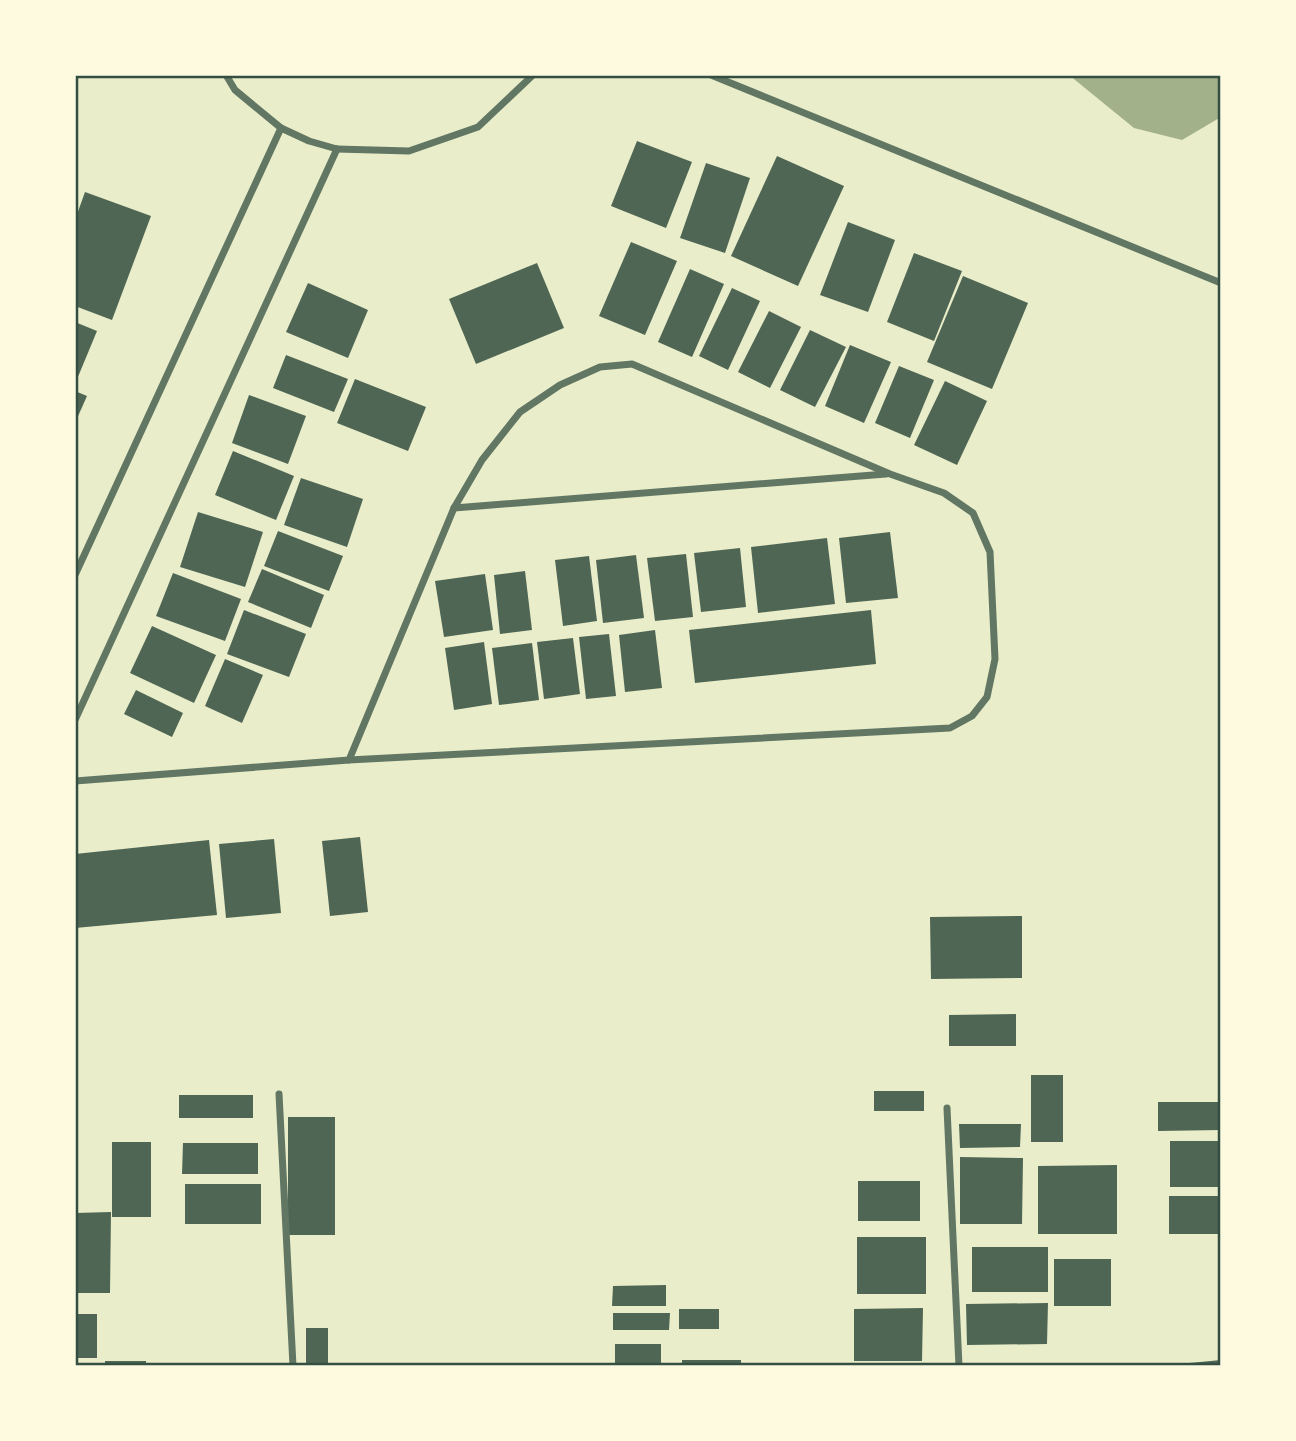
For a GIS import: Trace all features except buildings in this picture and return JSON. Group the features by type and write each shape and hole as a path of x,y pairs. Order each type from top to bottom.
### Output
{"street":[{"path":"226,75 235,90 281,128 309,141 337,149 409,151 478,127 533,75"},
{"path":"711,75 1221,283"},
{"path":"75,575 281,128"},
{"path":"75,720 337,149"},
{"path":"75,781 349,760 950,728 972,716 987,697 995,659 990,552 973,513 944,493 890,474 632,364 600,367 560,385 520,412 482,460 454,508 349,760"},
{"path":"454,508 890,474"},
{"path":"279,1094 293,1366"},
{"path":"947,1108 959,1366"}],"shaded area":[{"path":"1069,75 1221,75 1221,117 1182,140 1134,128"}]}
